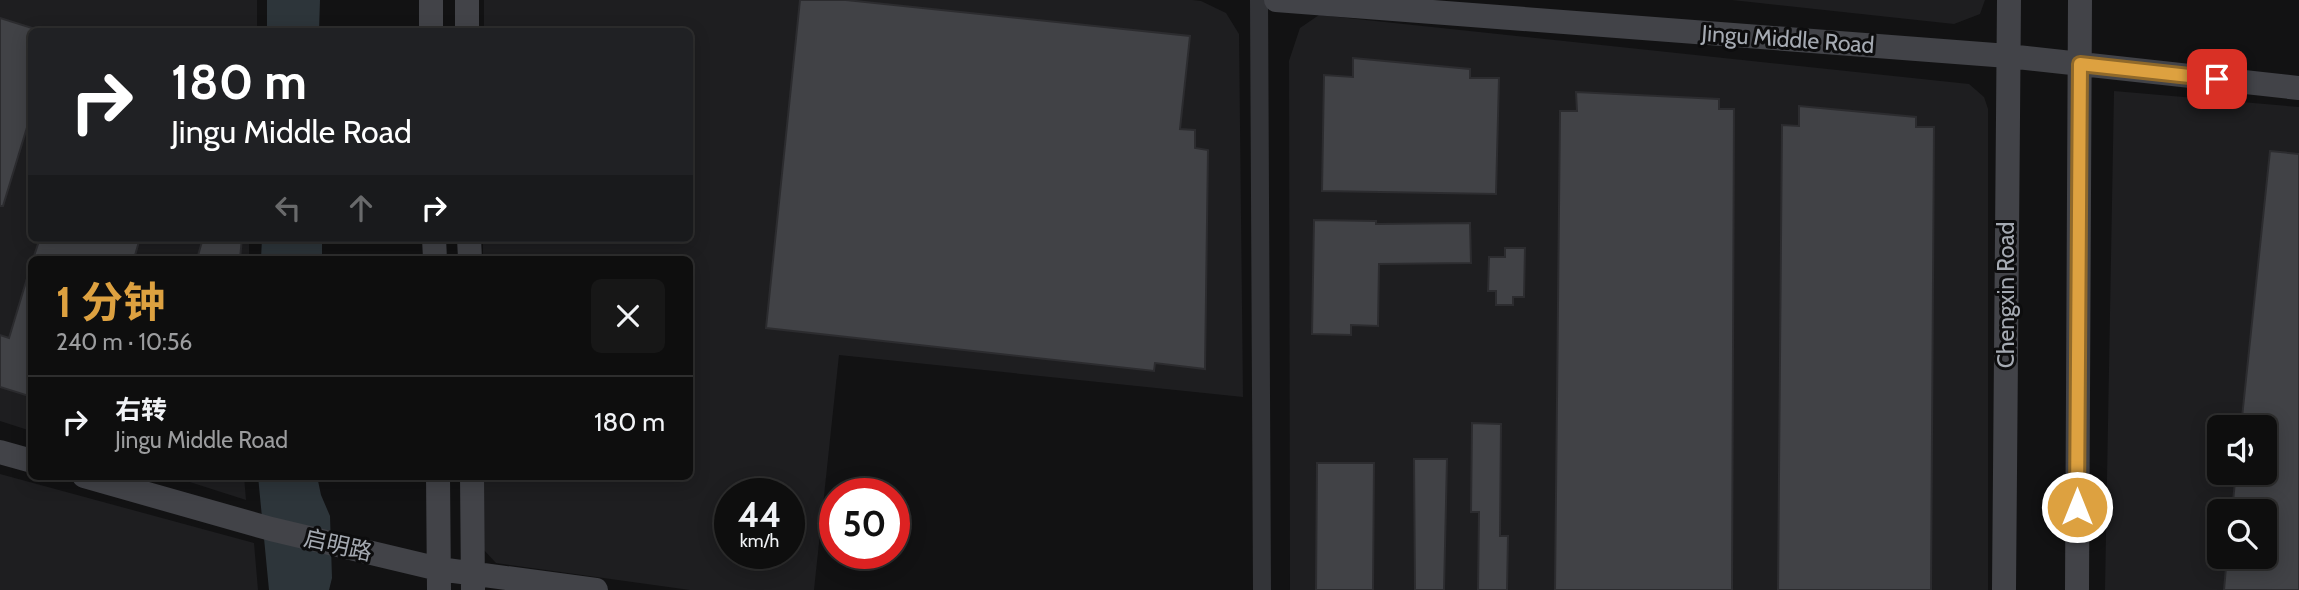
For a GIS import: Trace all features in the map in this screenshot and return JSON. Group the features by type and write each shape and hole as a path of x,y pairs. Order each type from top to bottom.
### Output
{"street":[{"path":"431,0 431,28"},
{"path":"467,0 467,28"},
{"path":"1259,0 1262,590"},
{"name":"Jingu Middle Road","path":"1276,0 2008,56 2299,88"},
{"name":"Chengxin Road","path":"2004,590 2009,0"},
{"path":"2077,590 2080,0"},
{"path":"0,452 28,460"},
{"name":"启明路","path":"98,480 340,546 439,580 596,590"},
{"path":"438,480 439,580"},
{"path":"472,480 473,582"}],"shaded area":[{"path":"0,0 257,0 257,28 28,28 28,242 249,242 249,256 28,256 28,430 0,421"},
{"path":"267,0 320,0 319,28 267,28"},
{"path":"484,0 1192,0 1201,1 1226,13 1239,34 1243,397 839,355 826,478 819,478 819,543 814,590 690,590 496,563 483,549 483,480 693,480 693,256 483,256 483,242 693,242 693,28 484,28"},
{"path":"1732,0 1985,0 1980,14 1954,24"},
{"path":"1319,15 1969,84 1984,97 1988,109 1988,590 1290,590 1289,61 1300,28"},
{"path":"2114,91 2299,107 2299,590 2105,590"},
{"path":"262,242 322,242 322,256 261,256"},
{"path":"0,474 254,543 258,590 0,590"},
{"path":"184,480 244,480 246,500"},
{"path":"258,480 318,480 330,516 332,578 329,590 269,590"}],"building":[{"path":"800,0 846,0 1190,36 1180,129 1195,130 1195,148 1208,150 1205,369 1155,363 1154,371 766,328"},
{"path":"0,18 32,28 28,28 28,124 3,206 0,206"},
{"path":"1353,58 1470,69 1470,78 1499,78 1496,194 1322,191 1324,75 1353,77"},
{"path":"1576,92 1719,99 1719,109 1734,109 1732,590 1555,590 1560,111 1577,111"},
{"path":"1799,106 1916,117 1916,127 1934,127 1931,590 1778,590 1782,125 1799,126"},
{"path":"2270,151 2299,154 2299,590 2224,590 2226,569 2277,569 2277,499 2233,499 2235,485 2277,485 2277,415 2242,415"},
{"path":"1314,220 1376,221 1376,224 1470,223 1471,263 1379,264 1378,326 1351,325 1351,335 1312,334"},
{"path":"39,242 139,242 135,256 34,256"},
{"path":"202,242 242,242 240,256 198,256"},
{"path":"1505,248 1525,248 1524,297 1513,297 1513,305 1496,305 1496,291 1488,291 1489,257 1505,257"},
{"path":"28,275 28,396 0,387 0,335 9,338"},
{"path":"1472,423 1501,424 1500,536 1508,536 1507,590 1478,590 1479,512 1471,512"},
{"path":"1414,459 1447,459 1444,590 1415,590"},
{"path":"1317,463 1374,463 1373,590 1316,590"}],"route":[{"path":"2077,507 2080,64 2217,79"}]}
